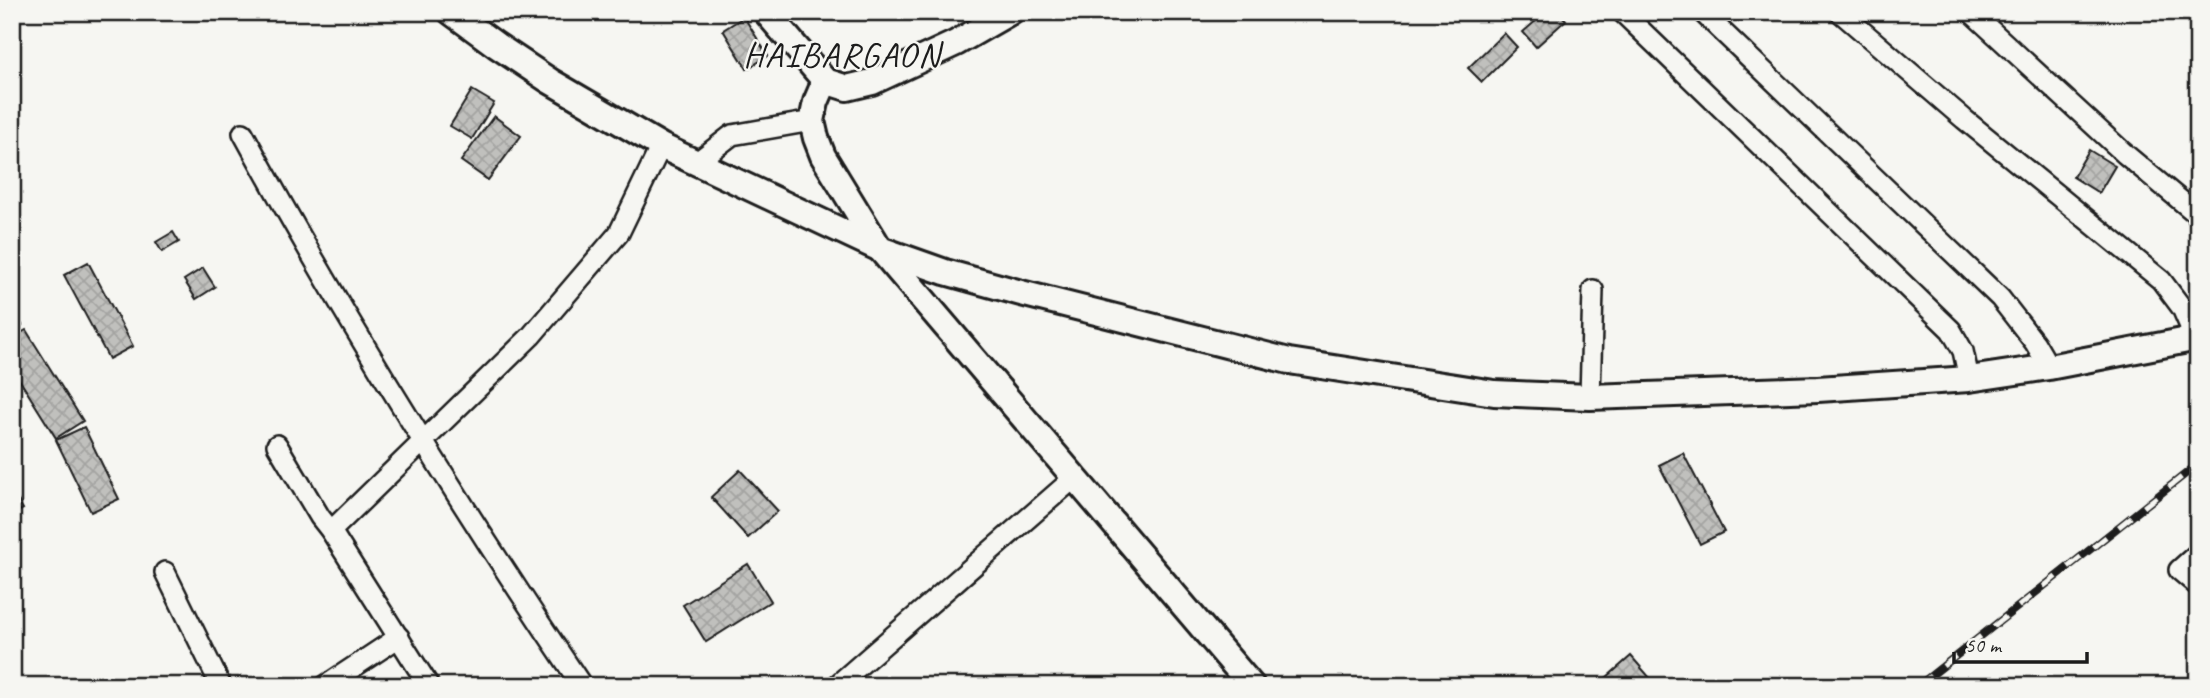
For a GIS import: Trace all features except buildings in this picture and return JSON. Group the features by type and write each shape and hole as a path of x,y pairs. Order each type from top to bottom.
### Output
{"main road":[{"path":"452,12 550,81 661,146 880,249 945,272 1021,293 1289,361 1494,393 1590,397 1818,389 1969,379 2049,368 2197,338"},
{"path":"766,12 825,82 847,88 872,82 956,43 1010,12"},
{"path":"825,82 816,102 812,121 823,156 880,249 1252,686"}],"street":[{"path":"1622,12 1951,330 1963,351 1969,379"},
{"path":"1702,12 2000,298 2035,343 2049,368"},
{"path":"1840,12 2161,280 2182,307 2197,338"},
{"path":"1971,12 2115,146 2198,215"},
{"path":"697,162 732,135 812,121"},
{"path":"243,133 293,224 424,440 516,588 582,686"},
{"path":"331,531 531,336 619,233 661,146"},
{"path":"1590,397 1593,290"},
{"path":"277,445 429,686"},
{"path":"836,686 1074,478"},
{"path":"2198,553 2179,570 2198,586"},
{"path":"165,572 221,686"},
{"path":"325,686 399,637"}],"railway":[{"path":"1918,686 2198,464"}],"district":[{"name":"HAIBARGAON","path":"842,54"}]}
